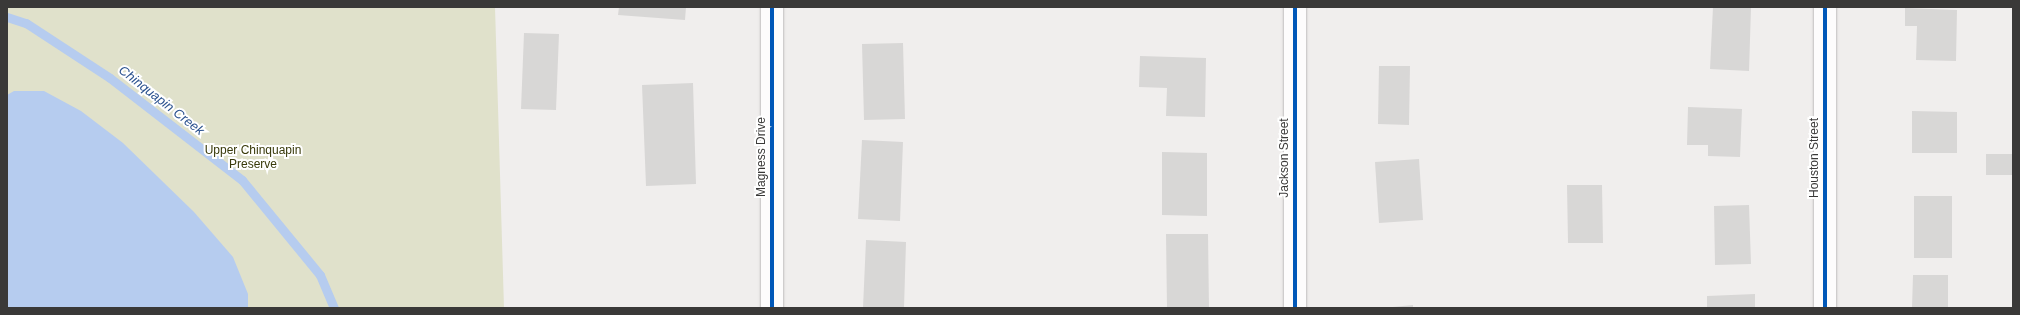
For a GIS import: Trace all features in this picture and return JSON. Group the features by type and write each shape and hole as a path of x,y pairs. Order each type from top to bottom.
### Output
{"street":[{"name":"Magness Drive","path":"772,7 772,308"},
{"name":"Jackson Street","path":"1295,7 1295,308"},
{"name":"Houston Street","path":"1825,7 1825,308"}],"green space":[{"name":"Upper Chinquapin Preserve","path":"7,7 495,7 504,308 7,308"}],"water":[{"path":"14,91 44,91 81,111 123,143 194,212 233,257 248,294 248,308 7,308 7,95"}],"building":[{"path":"619,7 686,7 685,20 618,15"},
{"path":"1713,7 1751,8 1749,71 1710,69"},
{"path":"1905,8 1957,10 1956,61 1916,60 1917,26 1905,26"},
{"path":"524,33 559,34 556,110 521,109"},
{"path":"903,43 905,119 864,120 862,44"},
{"path":"1140,56 1206,58 1205,117 1166,116 1167,88 1139,87"},
{"path":"1379,66 1410,66 1409,125 1378,124"},
{"path":"693,83 696,184 646,186 642,85"},
{"path":"1688,107 1742,109 1740,157 1708,156 1708,145 1687,145"},
{"path":"1912,111 1957,112 1957,153 1912,153"},
{"path":"862,140 903,142 900,221 858,219"},
{"path":"1162,152 1207,153 1207,216 1162,215"},
{"path":"1986,154 2013,154 2013,175 1986,175"},
{"path":"1419,159 1423,220 1379,223 1375,162"},
{"path":"1567,185 1602,185 1603,243 1568,243"},
{"path":"1914,196 1952,196 1952,258 1914,258"},
{"path":"1749,205 1751,264 1715,265 1714,206"},
{"path":"1166,234 1208,234 1209,308 1167,308"},
{"path":"866,240 906,242 904,308 863,308"},
{"path":"1913,275 1948,275 1948,308 1912,308"},
{"path":"1755,294 1755,308 1707,308 1707,296"},
{"path":"1413,305 1413,308 1393,308 1393,307"}],"waterway":[{"name":"Chinquapin Creek","path":"7,17 26,23 110,78 242,180 320,275 334,308"}],"cycle path":[{"path":"772,7 772,308"},
{"path":"1295,7 1295,308"},
{"path":"1825,7 1825,308"}]}
